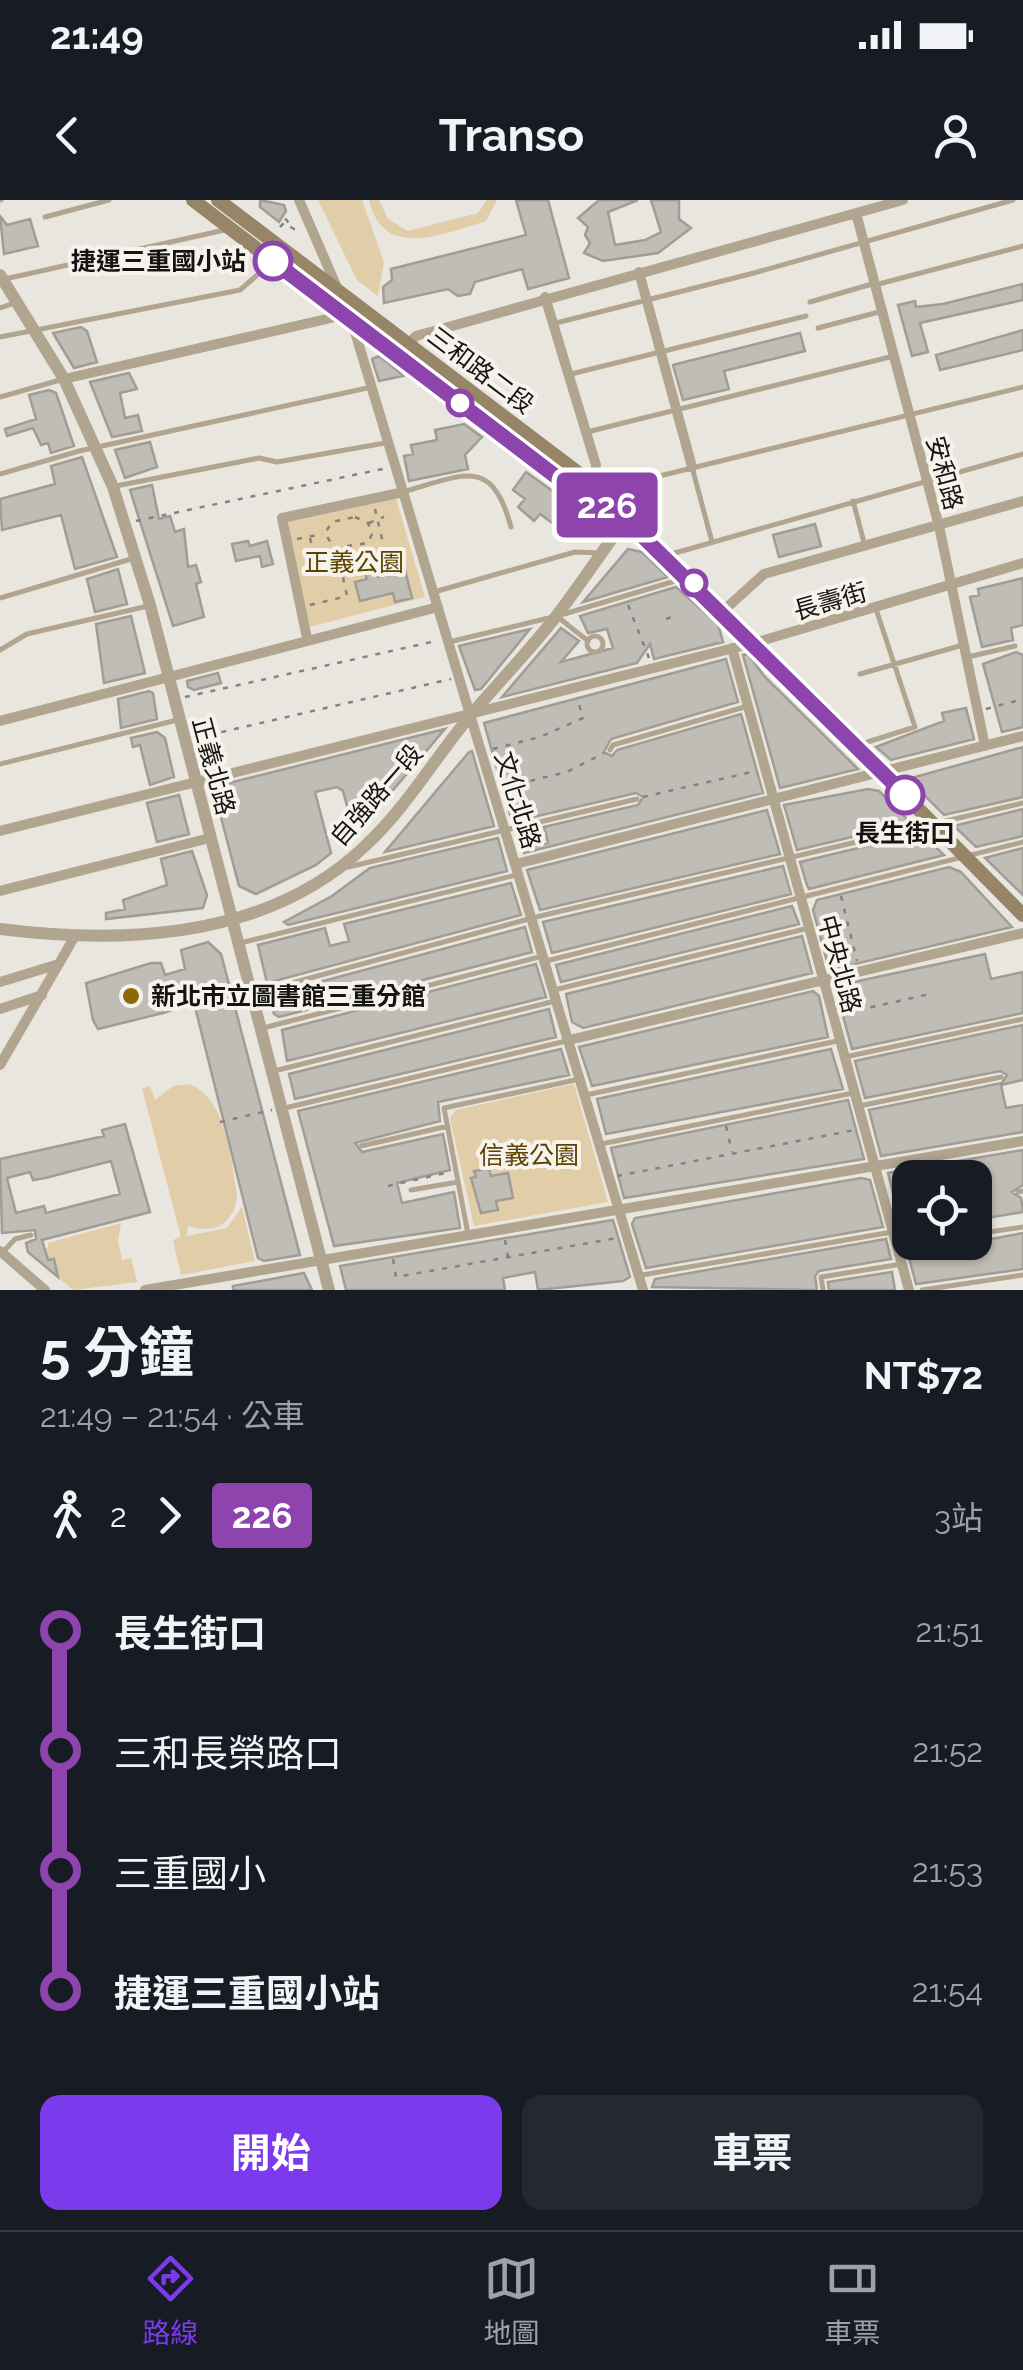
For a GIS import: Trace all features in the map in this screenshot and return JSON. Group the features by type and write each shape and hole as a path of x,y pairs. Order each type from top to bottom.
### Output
{"main road":[{"name":"三和路二段","path":"193,200 571,488 592,492"},
{"name":"三和路二段","path":"218,200 581,476 592,492 688,577 1023,915"}],"street":[{"name":"文化北路","path":"299,200 372,387 611,1177 638,1275 638,1289"},
{"path":"398,356 416,336 903,200"},
{"name":"安和路","path":"856,213 938,526 986,746"},
{"path":"638,272 692,468"},
{"name":"正義北路","path":"1,277 64,379 113,487 125,524 150,605 329,1290"},
{"path":"545,297 596,465 592,492"},
{"path":"64,379 348,318"},
{"path":"307,638 282,518 404,492"},
{"path":"722,612 764,574 1023,501"},
{"name":"自強路一段","path":"0,929 74,936 140,934 231,920 293,898 340,869 412,795 471,714 556,616 626,520"},
{"name":"長壽街","path":"0,830 754,643 876,610 1023,563"},
{"path":"0,721 438,607"},
{"name":"中央北路","path":"732,648 892,1228"},
{"path":"518,869 1023,736"},
{"path":"0,892 210,838"},
{"path":"569,1040 1023,933"},
{"path":"2,1064 74,936"},
{"path":"0,982 59,964"},
{"path":"0,1008 42,995"},
{"path":"145,1290 1023,1141"},
{"path":"1,1252 46,1290"},
{"name":"中央北路","path":"901,1260 909,1290"}],"lane":[{"path":"45,218 110,200"},
{"path":"553,323 864,243 1013,200"},
{"path":"1,277 230,228"},
{"path":"810,302 1023,246"},
{"path":"0,337 35,327 240,290 273,261"},
{"path":"0,308 18,302"},
{"path":"818,328 882,311"},
{"path":"568,375 806,316"},
{"path":"587,432 894,356"},
{"path":"0,396 64,379"},
{"path":"0,474 372,387"},
{"path":"592,492 1023,387"},
{"path":"113,487 259,458 276,462 388,442"},
{"path":"665,555 1023,454"},
{"path":"692,468 712,542"},
{"path":"404,492 478,477 500,491 511,527"},
{"path":"853,502 865,546"},
{"path":"434,592 575,552 600,553"},
{"path":"0,598 136,558"},
{"path":"448,640 556,616 688,577"},
{"path":"0,650 27,634 150,605"},
{"path":"855,746 915,726 876,610"},
{"path":"556,616 588,641"},
{"path":"860,674 966,644"},
{"path":"968,658 1015,646"},
{"path":"610,750 613,744 748,706"},
{"path":"0,764 179,720"},
{"path":"340,869 637,799"},
{"path":"250,993 533,920 1023,804"},
{"path":"260,1029 1023,842"},
{"path":"238,944 518,869"},
{"path":"271,1072 809,928"},
{"path":"845,1057 1023,1019"},
{"path":"281,1109 569,1040"},
{"path":"586,1095 840,1040"},
{"path":"859,1106 1001,1076"},
{"path":"468,1234 444,1108 581,1079"},
{"path":"601,1144 855,1092"},
{"path":"361,1146 448,1126"},
{"path":"412,1190 458,1182"},
{"path":"992,1232 1023,1227"},
{"path":"638,1275 892,1232"},
{"path":"1,1252 16,1239 31,1235"},
{"path":"823,1290 821,1276 902,1264"},
{"path":"922,1290 1023,1275"}],"path":[{"path":"280,227 284,223 294,228 282,216"},
{"path":"125,524 396,466"},
{"path":"373,499 392,573"},
{"path":"287,542 325,533 332,522 355,517 368,523 384,517"},
{"path":"325,533 334,548 344,549 368,543 372,534 368,523"},
{"path":"310,536 316,564"},
{"path":"301,607 347,596 341,572 344,549"},
{"path":"341,572 422,553"},
{"path":"625,594 634,628 642,626 652,669"},
{"path":"666,618 674,616"},
{"path":"174,699 448,640"},
{"path":"184,740 460,677"},
{"path":"482,752 540,737 583,718 574,688"},
{"path":"980,710 1023,699"},
{"path":"494,789 566,772 610,750"},
{"path":"637,799 765,768"},
{"path":"839,890 859,970"},
{"path":"834,1016 930,994"},
{"path":"220,1122 281,1109"},
{"path":"725,1119 732,1154"},
{"path":"611,1177 865,1128"},
{"path":"388,1186 456,1170"},
{"path":"504,1228 508,1257"},
{"path":"390,1248 396,1277 628,1236"}],"green space":[{"path":"318,200 362,200 384,262 378,296 357,280"},
{"path":"369,200 379,200 388,219 408,231 478,213 487,200 497,200 486,221 417,238 387,231 376,219"},
{"name":"正義公園","path":"396,499 425,597 309,627 288,522"},
{"path":"188,1084 201,1090 219,1115 237,1194 228,1219 207,1229 188,1226 187,1236 227,1228 242,1207 255,1261 181,1275 173,1240 181,1237 142,1088 150,1086 155,1100 173,1086"},
{"name":"信義公園","path":"574,1084 608,1202 474,1226 450,1118 456,1110"},
{"path":"121,1223 118,1241 122,1260 131,1258 137,1282 73,1290 58,1277 55,1258 40,1262 29,1253 48,1248 48,1243"}],"building":[{"path":"260,200 284,205 286,211 279,222 260,207"},
{"path":"516,200 548,200 569,278 528,289 522,269 475,282 470,294 458,296 448,289 384,303 383,287 392,280 391,269 526,235"},
{"path":"599,200 638,200 608,212 615,245 645,240 661,232 651,200 679,200 679,219 691,228 658,253 603,261 584,253 590,243 585,235 588,227 578,218"},
{"path":"0,216 7,225 30,219 38,246 4,254"},
{"path":"1023,284 1023,300 920,323 928,352 912,356 898,305 915,301 916,307 943,304"},
{"path":"81,327 87,331 97,362 74,368 53,333"},
{"path":"1023,330 1023,350 940,370 936,355"},
{"path":"800,333 805,351 724,371 729,389 683,400 673,365"},
{"path":"379,356 403,376 379,381 372,359"},
{"path":"129,373 137,389 120,393 125,418 138,415 142,431 112,437 90,382"},
{"path":"49,390 56,393 74,446 51,453 48,443 41,445 33,428 7,436 5,429 36,419 29,395"},
{"path":"464,424 482,437 465,455 468,469 409,481 404,456 413,454 411,445 437,440 435,430"},
{"path":"150,442 157,467 125,478 115,450"},
{"path":"82,457 117,557 75,569 61,515 2,530 0,499 55,484 51,466"},
{"path":"526,472 575,507 559,528 540,514 534,521 518,507 525,499 513,490"},
{"path":"152,485 159,519 170,516 175,532 184,529 188,567 196,565 201,582 196,584 204,617 173,626 130,490"},
{"path":"815,524 821,546 779,557 773,535"},
{"path":"248,541 250,546 267,541 273,564 262,567 260,556 236,561 232,544"},
{"path":"628,549 642,552 668,577 583,602"},
{"path":"376,568 378,577 405,570 412,598 395,602 393,593 360,601 355,582 367,579 364,571"},
{"path":"118,569 127,604 95,612 87,579"},
{"path":"1023,578 1023,625 1011,628 1013,640 982,647 970,597 979,595 978,589"},
{"path":"676,587 718,624 723,642 654,659 650,644 637,663 502,697 561,628 579,641 561,662 613,648 607,629 588,633 580,616"},
{"path":"131,616 145,673 104,683 96,624"},
{"path":"530,629 481,689 475,690 459,646"},
{"path":"1016,652 1023,655 1023,727 1002,732 983,664"},
{"path":"748,654 764,676 858,769 780,788 743,655"},
{"path":"726,659 738,702 611,739 604,752 612,756 617,750 741,714 763,793 524,853 523,849 548,843 544,827 638,805 643,797 636,793 512,822 484,723"},
{"path":"218,673 221,683 194,690 188,687 187,681"},
{"path":"153,693 157,719 121,728 118,699"},
{"path":"966,708 974,739 891,760 876,747 944,721 942,713"},
{"path":"445,729 365,823 347,806 343,791 337,787 315,792 331,853 316,865 256,894 239,886 213,787"},
{"path":"157,732 165,738 174,777 150,785 140,745 133,747 131,738"},
{"path":"1023,747 1023,797 944,815 908,779"},
{"path":"472,751 494,826 385,852 469,752"},
{"path":"868,789 879,791 911,823 797,850 784,805"},
{"path":"179,795 189,834 157,842 147,803"},
{"path":"1023,809 1023,836 976,847 954,826"},
{"path":"767,810 780,854 540,910 527,870"},
{"path":"921,833 944,855 809,889 807,885 800,862"},
{"path":"498,838 507,871 288,925 284,922 332,896 370,868"},
{"path":"1023,848 1023,895 985,858"},
{"path":"192,851 207,895 203,908 106,919 106,913 125,909 123,900 167,885 161,859"},
{"path":"783,866 791,894 552,953 543,922"},
{"path":"949,867 961,872 1012,927 838,968 828,965 813,910 817,900"},
{"path":"511,883 521,915 267,983 258,945 325,928 330,946 349,941 344,924"},
{"path":"792,906 799,924 561,982 556,965"},
{"path":"525,927 532,952 279,1017 274,1014 271,995"},
{"path":"802,936 812,973 583,1028 572,1022 566,994"},
{"path":"208,942 221,954 300,1255 264,1261 258,1258 191,991 171,996 172,1010 163,1013 98,1029 93,1020 86,983 151,963 161,963 165,975 185,969 181,950"},
{"path":"985,954 991,979 1023,972 1023,1013 852,1049 835,986"},
{"path":"536,964 546,997 287,1061 282,1030"},
{"path":"813,991 819,996 828,1037 592,1086 579,1047"},
{"path":"549,1009 556,1037 295,1099 289,1074"},
{"path":"1023,1025 1023,1080 1001,1085 1006,1108 1023,1105 1023,1132 881,1156 869,1110 1002,1083 1007,1075 1000,1071 865,1098 855,1061"},
{"path":"561,1049 569,1075 438,1102 440,1121 355,1143 362,1152 443,1134 450,1170 397,1183 402,1203 454,1192 460,1228 334,1246 298,1111"},
{"path":"831,1049 843,1089 606,1134 597,1099"},
{"path":"848,1100 864,1159 624,1198 611,1148"},
{"path":"125,1124 150,1212 42,1240 48,1260 54,1259 58,1277 28,1252 26,1243 36,1239 35,1230 2,1233 0,1159 104,1136 102,1130","holes":["111,1161 120,1194 46,1213 44,1206 16,1213 7,1178 30,1172 33,1180"]},
{"path":"1023,1150 1023,1185 1012,1192 1021,1198 1023,1212 992,1217 992,1160 964,1160"},
{"path":"489,1169 491,1176 508,1173 513,1198 496,1201 498,1210 481,1213 471,1178 476,1177 474,1171"},
{"path":"861,1178 870,1180 883,1227 646,1268 632,1224 635,1218"},
{"path":"613,1220 630,1277 623,1281 538,1290 535,1272 503,1278 505,1290 346,1290 340,1266"},
{"path":"1023,1233 1023,1269 916,1284 910,1260 992,1260 992,1239"},
{"path":"886,1239 891,1259 819,1271 815,1276 817,1290 652,1287 655,1279"},
{"path":"892,1272 895,1290 829,1290 828,1282"},
{"path":"304,1273 312,1290 233,1290 233,1286"}],"bus line":[{"name":"226","path":"273,261 571,488 592,492 626,520 716,604 905,795"}],"place":[{"name":"捷運三重國小站","path":"273,261"},
{"name":"長生街口","path":"905,795"},
{"name":"新北市立圖書館三重分館","path":"131,996"}]}
